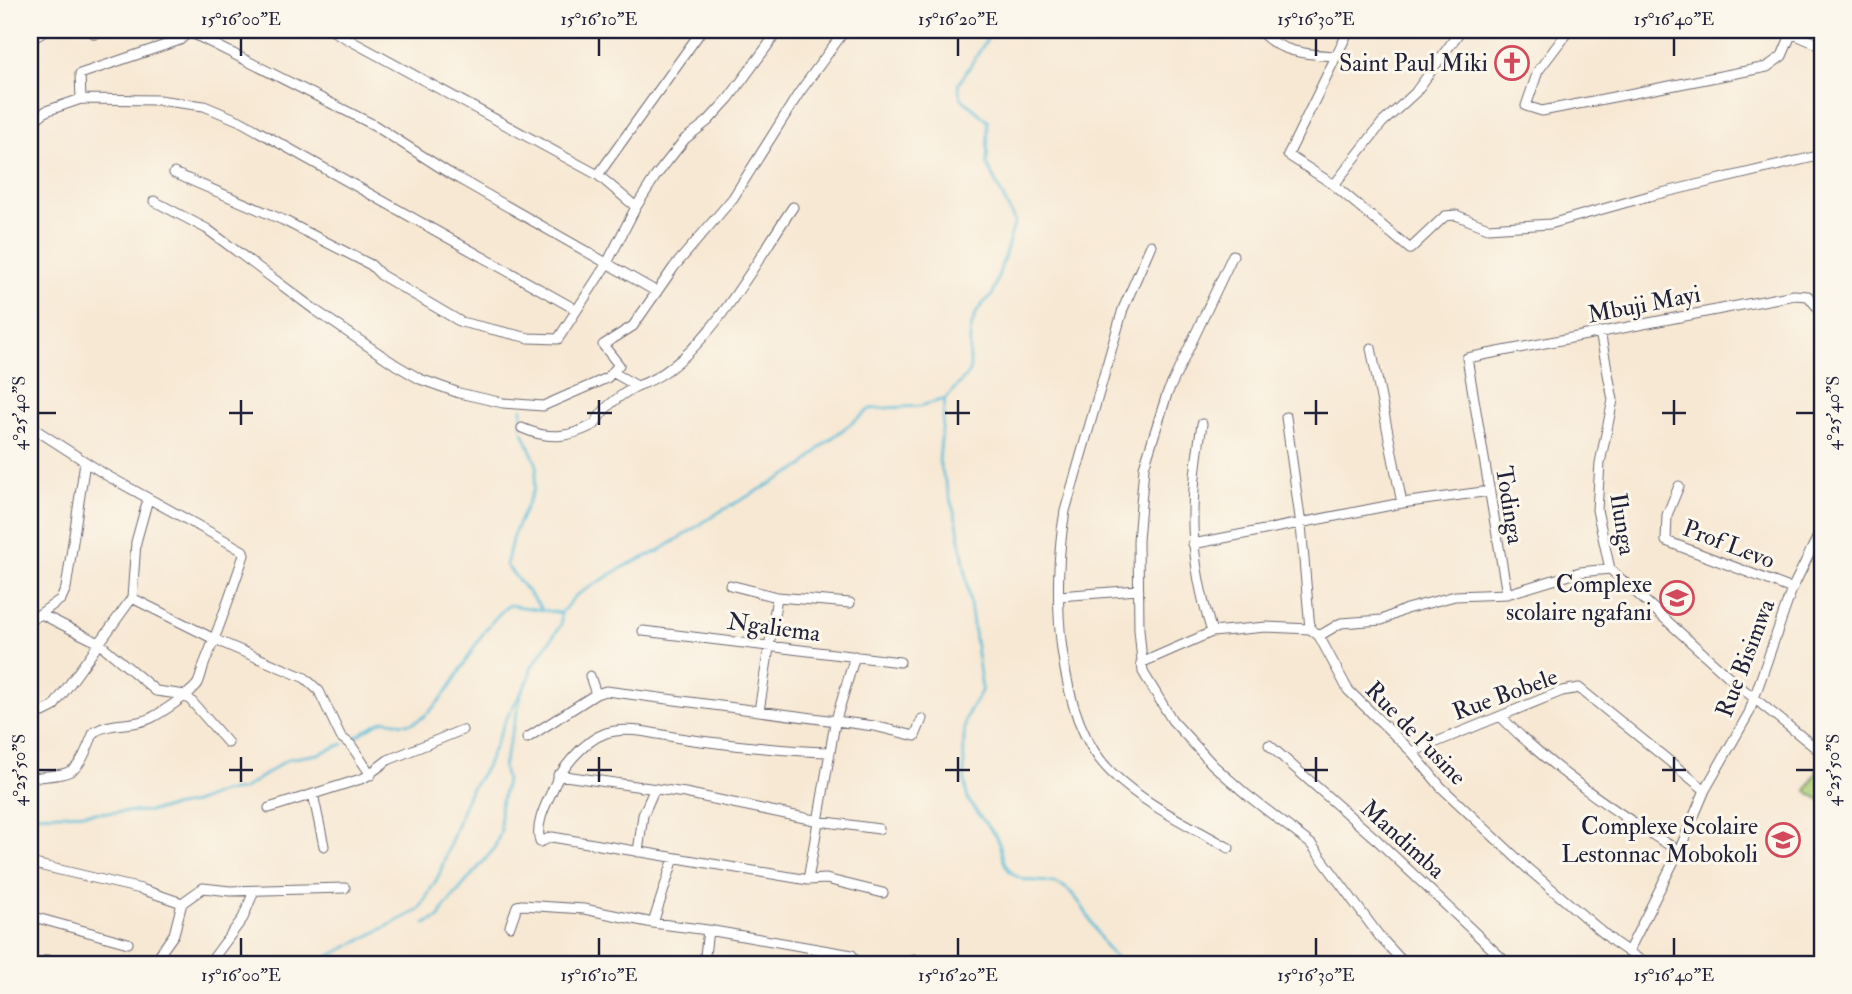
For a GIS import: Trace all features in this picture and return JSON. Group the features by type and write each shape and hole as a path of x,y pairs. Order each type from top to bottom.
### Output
{"street":[{"path":"30,40 47,30"},
{"path":"90,30 95,34 101,30"},
{"path":"331,30 598,175 636,207"},
{"path":"598,175 702,30"},
{"path":"174,173 283,219 371,265 382,275 461,321 551,341 563,335 575,309 606,265 636,207 685,139 708,121 729,98 779,30"},
{"path":"154,201 207,229 315,310 420,379 459,393 536,406 570,396 614,373 619,365 603,345 633,326 733,198 799,93 845,30"},
{"path":"1259,30 1268,41 1301,54 1335,56"},
{"path":"1349,30 1288,155 1334,185 1410,248 1445,216 1456,215 1488,228 1550,224 1649,196 1822,155"},
{"path":"1334,185 1382,123 1415,93 1461,30"},
{"path":"1569,30 1538,71 1526,106 1542,111 1767,67 1776,63 1782,55 1792,32 1822,46"},
{"path":"81,99 80,74 180,40 190,31 374,125 449,173 657,292"},
{"path":"30,124 46,111 81,99 158,100 204,106 240,121 575,309"},
{"path":"522,428 552,439 577,432 595,424 617,398 677,365 703,339 793,207"},
{"path":"1151,246 1123,309 1065,511 1060,541 1059,596 1067,676 1079,722 1109,771 1132,791 1229,849"},
{"path":"1233,255 1167,394 1148,446 1138,541 1141,663 1154,695 1172,720 1247,795 1317,849 1380,937 1405,964"},
{"name":"Mbuji Mayi","path":"1467,358 1794,295 1808,296 1822,313"},
{"name":"Ilunga","path":"1600,332 1613,400 1600,463 1597,510 1610,569 1752,698 1822,754"},
{"path":"1371,348 1402,503"},
{"name":"Todinga","path":"1467,358 1507,594"},
{"path":"614,373 637,386"},
{"path":"1141,663 1212,632 1266,626 1310,629 1301,525 1286,417"},
{"path":"1202,424 1191,496 1193,544 1200,587 1212,632"},
{"path":"30,426 85,463 243,551 216,640 198,683 187,695 175,699 164,711 141,722 116,723 94,732 80,766 73,772 30,778"},
{"path":"30,621 61,599 66,588 85,463"},
{"name":"Prof Levo","path":"1679,486 1667,515 1666,541 1792,589"},
{"path":"1193,544 1301,525 1402,503 1490,491"},
{"path":"30,711 43,712 53,707 87,664 132,598 136,542 148,499"},
{"name":"Rue Bisimwa","path":"1628,952 1679,851 1705,790 1749,713 1792,589 1822,528"},
{"path":"1319,636 1341,623 1382,620 1406,609 1455,596 1507,594 1580,572 1610,569"},
{"path":"730,585 776,597 850,603"},
{"path":"1059,596 1138,590"},
{"path":"759,711 771,645 776,597"},
{"path":"132,598 216,640 305,678 319,691 341,737 351,745 371,775"},
{"path":"41,614 99,643 156,691 187,695 228,743"},
{"name":"Rue de l'usine","path":"1310,629 1319,636 1348,690 1412,752 1441,788 1517,859 1646,964"},
{"name":"Ngaliema","path":"643,631 900,662"},
{"path":"808,880 835,723 855,656"},
{"path":"590,676 596,694"},
{"name":"Rue Bobele","path":"1412,752 1500,716 1579,688 1705,790"},
{"path":"527,738 596,694 606,691 874,726 915,736 922,719"},
{"path":"1500,716 1546,758 1609,806 1679,851"},
{"path":"269,808 371,775 388,760 441,736 463,730"},
{"path":"830,752 769,750 718,740 634,731 609,732 596,738 558,775 541,816 538,831 540,842 552,837 808,880 826,879 883,893"},
{"name":"Mandimba","path":"1269,746 1377,840 1508,964"},
{"path":"558,775 722,800 819,821 879,829"},
{"path":"638,852 643,815 654,790"},
{"path":"313,794 324,846"},
{"path":"653,923 674,858"},
{"path":"30,863 141,889 182,903"},
{"path":"153,964 174,934 182,903 203,888 254,891 345,888"},
{"path":"209,964 243,918 254,891"},
{"path":"510,926 517,906 584,909 653,923 852,955 855,964"},
{"path":"30,916 128,943"},
{"path":"705,964 708,930"}],"green space":[{"path":"1822,766 1822,801 1806,791"}],"waterway":[{"path":"561,613 575,596 627,565 659,551 721,511 803,466 824,444 870,409 920,406 945,399 970,372 973,320 983,303 992,296 1015,222 987,164 988,121 961,98 958,85 993,30"},
{"path":"945,399 939,461 957,522 982,689 965,723 967,795 995,835 1004,862 1011,872 1021,879 1055,883 1067,889 1083,907 1107,948 1124,964"},
{"path":"522,408 522,426"},
{"path":"523,432 537,465 534,489 513,536 506,565 541,608"},
{"path":"349,741 382,721 404,724 423,717 447,691 485,631 509,605 561,613"},
{"path":"314,964 419,910 439,875 468,794 486,767 506,719 529,679 531,668 561,625 561,613"},
{"path":"425,924 440,917 444,908 494,849 501,831 500,808 506,781 503,767 521,697"},
{"path":"30,815 151,811 194,803 222,792 242,790 288,759 318,754 343,744"}],"place":[{"name":"Saint Paul Miki","path":"1512,63"},
{"name":"Complexe scolaire ngafani","path":"1677,598"},
{"name":"Complexe Scolaire Lestonnac Mobokoli","path":"1783,840"}]}
